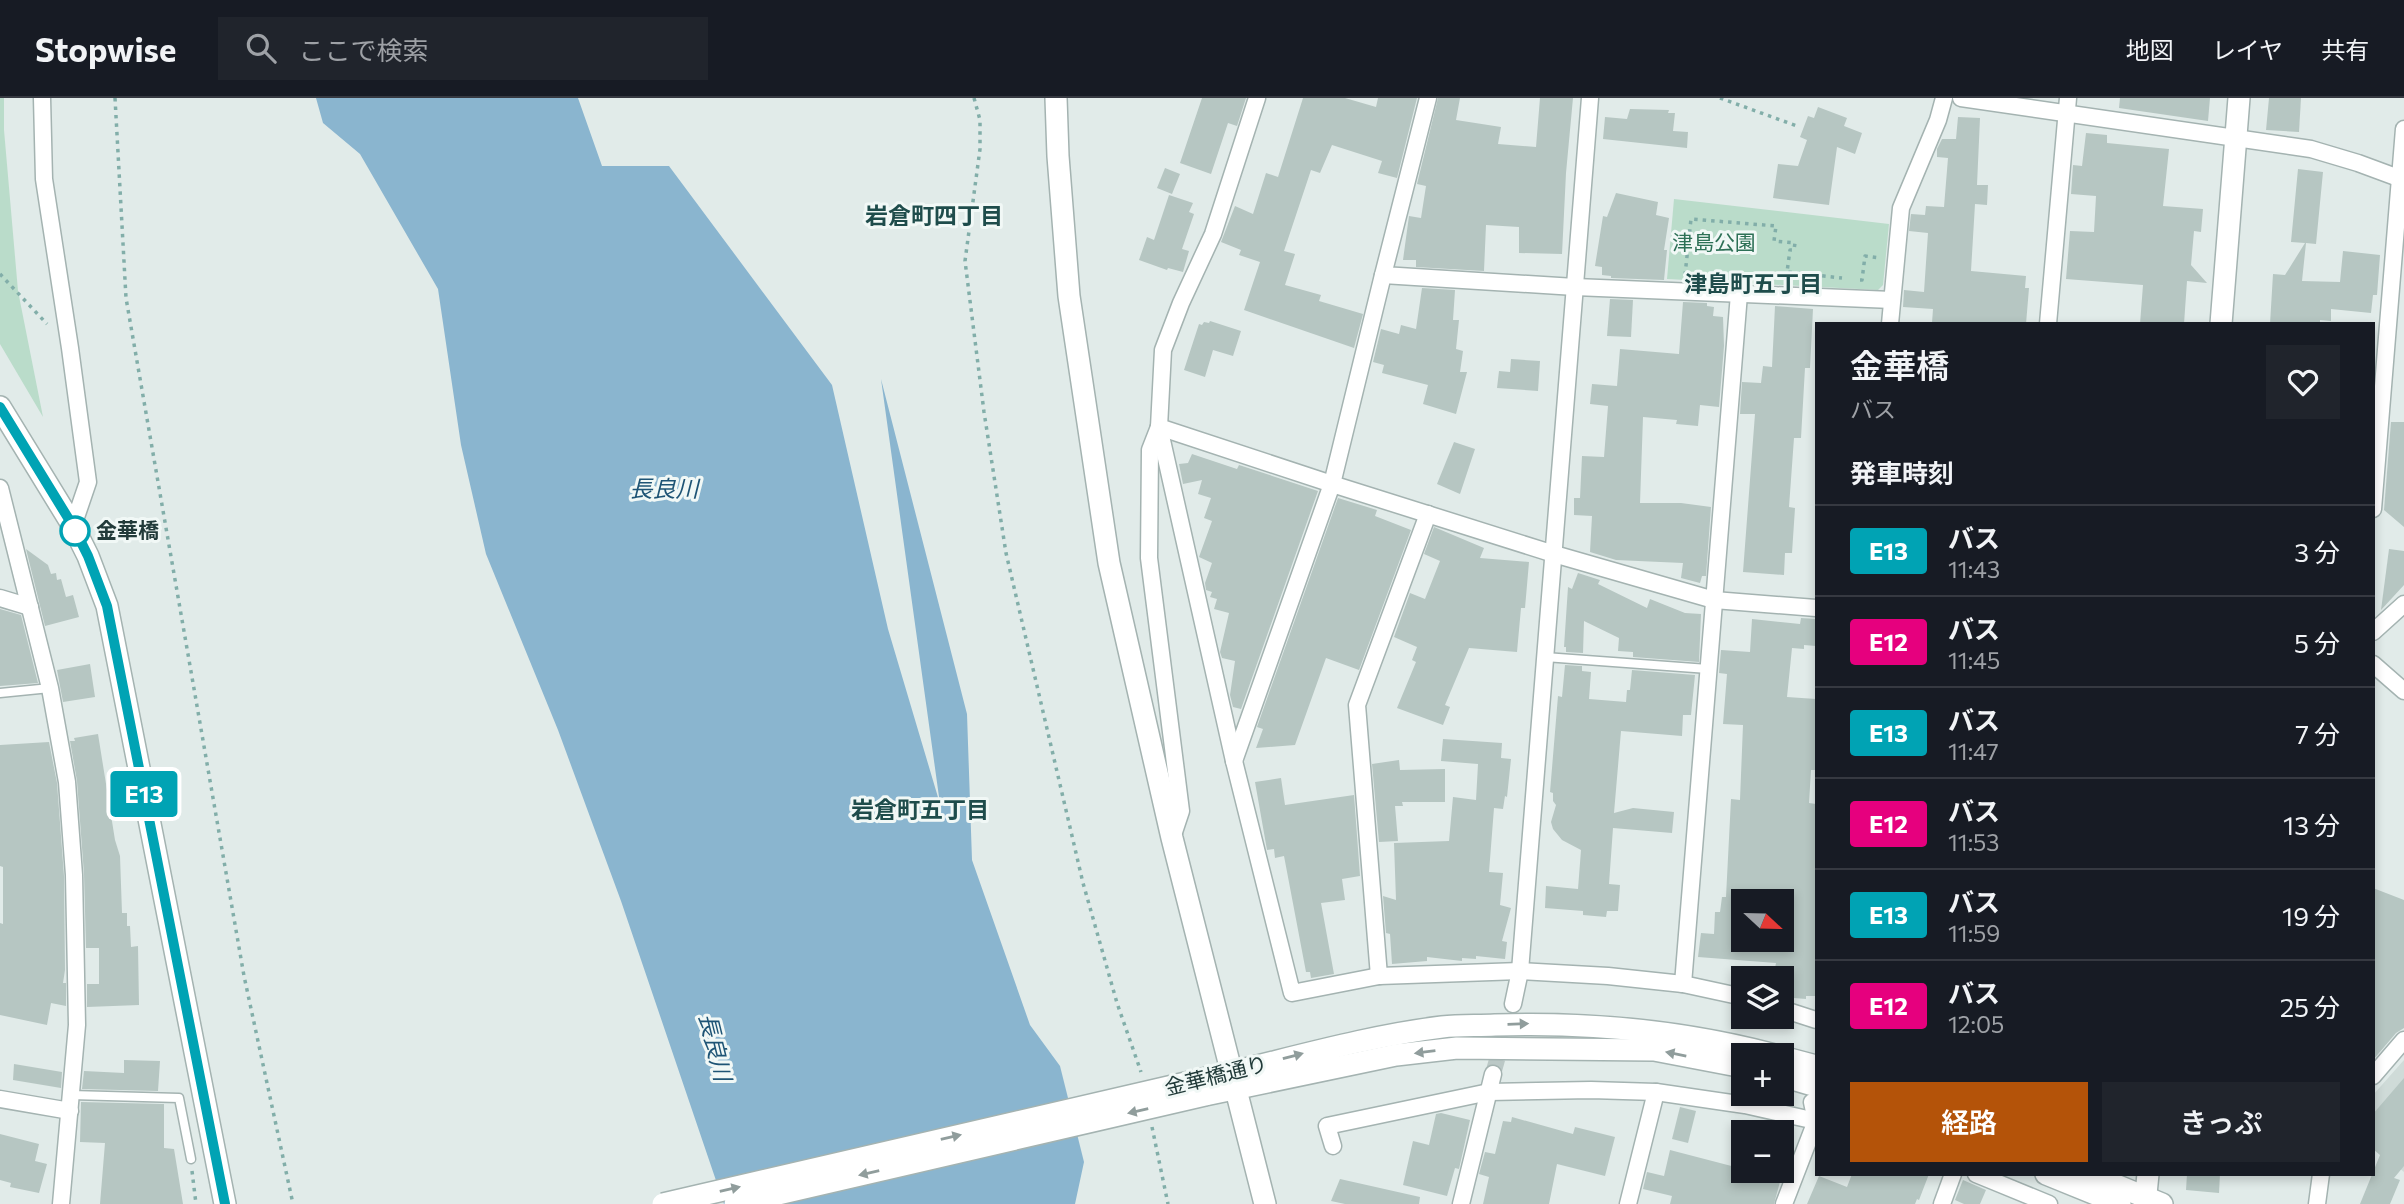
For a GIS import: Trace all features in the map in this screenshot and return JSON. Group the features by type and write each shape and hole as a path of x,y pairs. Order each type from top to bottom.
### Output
{"street":[{"path":"41,98 44,180 88,482 73,526"},
{"path":"1056,98 1069,296 1109,564 1172,838 1265,1204"},
{"path":"1257,98 1213,234 1163,350 1159,427 1234,761 1292,993 1379,976 1520,971 1683,984 1731,994"},
{"path":"1234,761 1332,484 1428,98"},
{"path":"1513,1004 1520,971 1590,98"},
{"path":"1890,322 1901,208 1938,120 1944,98"},
{"path":"1961,98 2067,106 2311,149 2402,179"},
{"path":"2221,322 2239,98"},
{"path":"2048,322 2067,106"},
{"path":"2375,486 2404,129"},
{"path":"1383,275 1575,287 1892,300"},
{"path":"1683,984 1739,294"},
{"path":"0,408 73,526 107,606 225,1204"},
{"path":"1159,427 1150,450 1149,558 1181,811 1172,838"},
{"path":"1159,427 1554,554 1714,600 1815,608"},
{"path":"0,488 50,688 66,782 74,875 76,1025 61,1204"},
{"path":"1379,976 1357,705 1428,514"},
{"path":"0,597 30,607"},
{"path":"2375,630 2404,604"},
{"path":"2375,666 2404,691"},
{"path":"1794,1013 1815,1020"},
{"name":"金華橋通り","path":"1235,1081 1338,1045 1443,1027 1538,1023 1657,1031 1731,1044"},
{"path":"2375,1074 2404,1040"},
{"name":"金華橋通り","path":"663,1204 1204,1087 1396,1055 1457,1048 1654,1050 1731,1066"},
{"path":"1794,1060 1815,1066"},
{"path":"1461,1204 1493,1074"},
{"path":"1794,1083 1814,1094"},
{"name":"金華橋通り","path":"735,1204 1204,1087"},
{"path":"1333,1146 1327,1126 1489,1092 1656,1092 1745,1105 1815,1121"},
{"path":"1629,1204 1656,1092"},
{"path":"0,1099 70,1103"},
{"path":"1784,1204 1815,1124"},
{"path":"1942,1204 1952,1176"},
{"path":"1981,1176 2049,1204"},
{"path":"2051,1176 2120,1204"},
{"path":"2093,1176 2151,1202"},
{"path":"2148,1176 2151,1202"},
{"path":"2317,1204 2321,1176"}],"lane":[{"path":"1545,657 1708,669"},
{"path":"0,693 50,688"},
{"path":"70,1103 179,1098 191,1160"}],"path":[{"path":"115,98 126,298 244,976 293,1204"},
{"path":"974,98 980,120 981,149 965,261 1006,553 1083,883 1143,1084"},
{"path":"1720,98 1797,127"},
{"path":"1698,292 1700,279 1685,277 1691,219 1776,226 1774,241 1795,243 1794,250 1790,250 1787,272 1862,280 1864,256 1895,260"},
{"path":"0,274 70,348"},
{"path":"1152,1124 1168,1204"},
{"path":"191,1160 196,1204"}],"shaded area":[{"path":"2404,1060 2404,1172 2375,1148 2375,1093"}],"green space":[{"path":"0,98 4,98 4,130 18,291 43,417 0,344"},
{"name":"津島公園","path":"1674,199 1889,224 1883,285 1878,290 1667,279"}],"water":[{"name":"長良川","path":"316,98 578,98 602,166 669,166 832,385 888,629 940,804 881,379 967,714 972,860 1030,1025 1060,1066 1084,1162 1075,1204 724,1204 621,901 558,730 486,554 461,445 438,289 360,154 323,123"}],"building":[{"path":"1202,98 1246,98 1237,126 1228,123 1211,174 1180,163"},
{"path":"1303,98 1345,98 1376,107 1378,98 1417,98 1397,178 1378,173 1382,161 1332,145 1320,173 1311,170 1284,251 1295,254 1285,285 1321,295 1319,301 1363,314 1354,348 1244,310 1260,262 1239,255 1241,250 1221,242 1235,206 1253,214 1266,173 1278,177"},
{"path":"1438,98 1460,98 1456,120 1501,127 1498,144 1536,147 1540,98 1573,98 1562,254 1519,253 1519,227 1486,225 1484,271 1416,267 1416,260 1403,260 1409,216 1421,218 1426,186 1417,184"},
{"path":"2120,98 2210,98 2208,121 2119,108"},
{"path":"2269,98 2301,98 2299,132 2266,130"},
{"path":"1818,107 1847,118 1844,126 1862,133 1855,154 1837,147 1829,205 1773,198 1778,164 1798,166 1807,140 1800,137 1808,116 1814,118"},
{"path":"1630,109 1669,110 1668,113 1675,113 1673,131 1688,132 1687,148 1603,139 1605,117 1627,119"},
{"path":"1958,117 1980,118 1977,185 1988,185 1987,205 1975,204 1971,271 2026,276 2025,288 2029,288 2026,322 1932,322 1933,309 1903,307 1904,290 1924,292 1928,233 1909,231 1911,214 1925,215 1926,206 1944,207 1948,158 1937,157 1937,149 1942,139 1956,139"},
{"path":"2086,133 2107,135 2107,143 2169,149 2163,206 2203,209 2201,232 2194,231 2191,265 2207,283 2187,281 2184,322 2140,322 2143,285 2066,279 2070,231 2094,232 2096,196 2071,194 2073,165 2082,166"},
{"path":"1165,168 1180,174 1172,194 1157,188"},
{"path":"2298,169 2323,172 2316,244 2306,243 2302,281 2340,282 2343,251 2380,255 2377,295 2373,295 2371,313 2331,309 2331,321 2270,322 2273,274 2285,275 2305,243 2291,242"},
{"path":"1616,193 1658,202 1656,215 1669,218 1664,250 1667,250 1664,280 1611,278 1602,275 1602,267 1595,266 1603,216 1607,217"},
{"path":"1169,195 1193,203 1189,212 1194,214 1182,249 1189,251 1183,272 1168,268 1167,270 1139,260 1147,237 1154,240"},
{"path":"1422,288 1455,290 1453,320 1459,320 1456,349 1463,351 1460,372 1467,372 1456,414 1423,404 1428,385 1382,373 1384,365 1373,362 1381,329 1399,334 1401,325 1416,329"},
{"path":"1610,299 1633,300 1631,337 1607,336"},
{"path":"1683,302 1707,303 1707,306 1714,307 1713,316 1723,317 1724,346 1719,407 1700,405 1698,426 1676,424 1677,420 1643,417 1640,503 1681,503 1711,507 1706,576 1702,576 1700,583 1681,578 1683,563 1616,560 1590,552 1592,516 1574,515 1574,498 1580,498 1582,456 1604,457 1608,406 1590,404 1592,384 1617,386 1620,349 1679,354"},
{"path":"1775,306 1813,309 1810,368 1805,368 1801,438 1794,438 1789,507 1795,508 1792,553 1785,553 1784,575 1743,572 1755,414 1740,414 1742,382 1761,383 1763,366 1772,367"},
{"path":"1210,321 1241,331 1233,356 1213,350 1205,377 1184,370 1199,324"},
{"path":"1511,359 1540,361 1538,391 1497,388 1499,371 1510,372"},
{"path":"2391,422 2404,422 2404,527 2384,510"},
{"path":"1454,442 1475,449 1460,494 1437,484"},
{"path":"1192,454 1237,469 1239,465 1318,491 1241,709 1233,707 1230,695 1235,661 1222,658 1220,652 1229,613 1214,609 1217,599 1210,597 1212,592 1206,590 1205,583 1212,563 1199,557 1212,521 1204,518 1211,498 1198,494 1202,480 1183,484 1179,464 1188,463"},
{"path":"1338,498 1377,510 1375,516 1411,530 1359,670 1326,658 1295,745 1256,748 1263,729 1257,727"},
{"path":"1434,527 1484,548 1480,558 1529,562 1525,608 1521,608 1517,652 1469,648 1445,705 1450,707 1443,725 1397,708 1416,662 1412,660 1417,647 1394,637 1410,593 1425,599 1440,561 1424,554"},
{"path":"26,549 48,565 51,574 56,573 57,580 61,579 66,597 73,595 79,617 45,626"},
{"path":"2389,549 2404,551 2404,585 2381,610"},
{"path":"1578,573 1600,580 1598,584 1647,608 1650,599 1685,613 1701,614 1699,662 1633,657 1633,652 1618,651 1619,638 1584,621 1583,653 1566,652 1564,647 1568,587 1572,589"},
{"path":"0,609 21,615 38,683 0,686"},
{"path":"1801,618 1815,619 1815,646 1792,648 1787,697 1815,699 1815,770 1811,770 1809,803 1815,804 1815,996 1806,996 1806,999 1794,998 1794,966 1698,957 1701,933 1714,934 1715,912 1720,912 1722,897 1726,897 1731,799 1740,800 1743,725 1723,724 1727,674 1719,673 1721,650 1750,652 1752,619 1800,624"},
{"path":"90,664 95,697 63,702 57,670"},
{"path":"1565,665 1582,666 1582,671 1591,672 1589,699 1626,702 1632,670 1695,675 1691,715 1683,715 1682,736 1621,731 1614,813 1633,808 1674,812 1672,833 1613,828 1609,884 1620,885 1618,911 1607,911 1606,917 1583,915 1583,911 1545,908 1546,886 1578,889 1581,850 1562,840 1551,822 1556,805 1553,793 1550,792 1558,696 1562,697"},
{"path":"98,734 120,856 122,913 127,913 131,947 138,946 139,1005 87,1007 87,984 99,984 99,948 86,948 77,781 70,741"},
{"path":"1443,739 1502,743 1501,758 1511,759 1503,809 1494,808 1489,872 1503,873 1500,905 1511,908 1502,941 1507,942 1505,959 1476,956 1476,959 1462,958 1462,961 1427,957 1427,961 1392,964 1383,896 1396,900 1394,843 1449,841 1453,797 1476,800 1478,764 1441,761"},
{"path":"49,742 57,783 64,876 63,983 66,983 66,1006 51,1003 47,1025 0,1015 3,867 0,866 0,745"},
{"path":"1399,760 1400,770 1445,769 1445,802 1402,802 1403,806 1395,806 1398,841 1379,842 1372,764"},
{"path":"1281,778 1285,805 1354,795 1360,876 1342,879 1345,900 1321,903 1334,974 1311,978 1310,972 1306,972 1284,856 1275,858 1274,849 1267,850 1255,782"},
{"path":"2375,889 2404,900 2404,1028 2396,1033 2375,1058"},
{"path":"124,1060 160,1061 158,1091 82,1089 84,1071 124,1073"},
{"path":"14,1064 62,1072 61,1088 13,1080"},
{"path":"2404,1078 2404,1166 2394,1178 2400,1180 2390,1204 2360,1204 2371,1176 2375,1176 2380,1155 2375,1151 2375,1112"},
{"path":"81,1102 164,1104 164,1148 174,1149 183,1204 100,1204 105,1143 80,1142"},
{"path":"1680,1107 1696,1111 1688,1143 1672,1139"},
{"path":"1436,1114 1470,1120 1459,1169 1455,1168 1447,1196 1403,1185 1413,1141 1429,1145"},
{"path":"1512,1117 1573,1134 1575,1127 1615,1137 1605,1176 1557,1164 1549,1204 1483,1204 1489,1177 1479,1174 1485,1152 1495,1154 1503,1121 1511,1122"},
{"path":"0,1134 39,1144 35,1161 47,1164 39,1193 10,1187 11,1183 0,1180"},
{"path":"1670,1150 1731,1166 1731,1183 1780,1183 1774,1204 1670,1204 1672,1196 1643,1189 1647,1172 1664,1176"},
{"path":"1819,1176 1847,1187 1851,1176 1928,1176 1915,1204 1807,1204"},
{"path":"2187,1176 2220,1176 2219,1193 2186,1190"},
{"path":"1340,1179 1420,1197 1419,1204 1345,1204 1331,1201"},
{"path":"1963,1180 1986,1190 1980,1204 1964,1204 1955,1200"}],"tunnel":[{"path":"1493,1074 1509,1017"}],"bus line":[{"name":"E13","path":"0,407 73,526 107,606 225,1204"}],"place":[{"name":"金華橋","path":"75,531"}],"district":[{"name":"岩倉町四丁目","path":"934,216"},
{"name":"津島町五丁目","path":"1753,284"},
{"name":"岩倉町五丁目","path":"920,810"}]}
